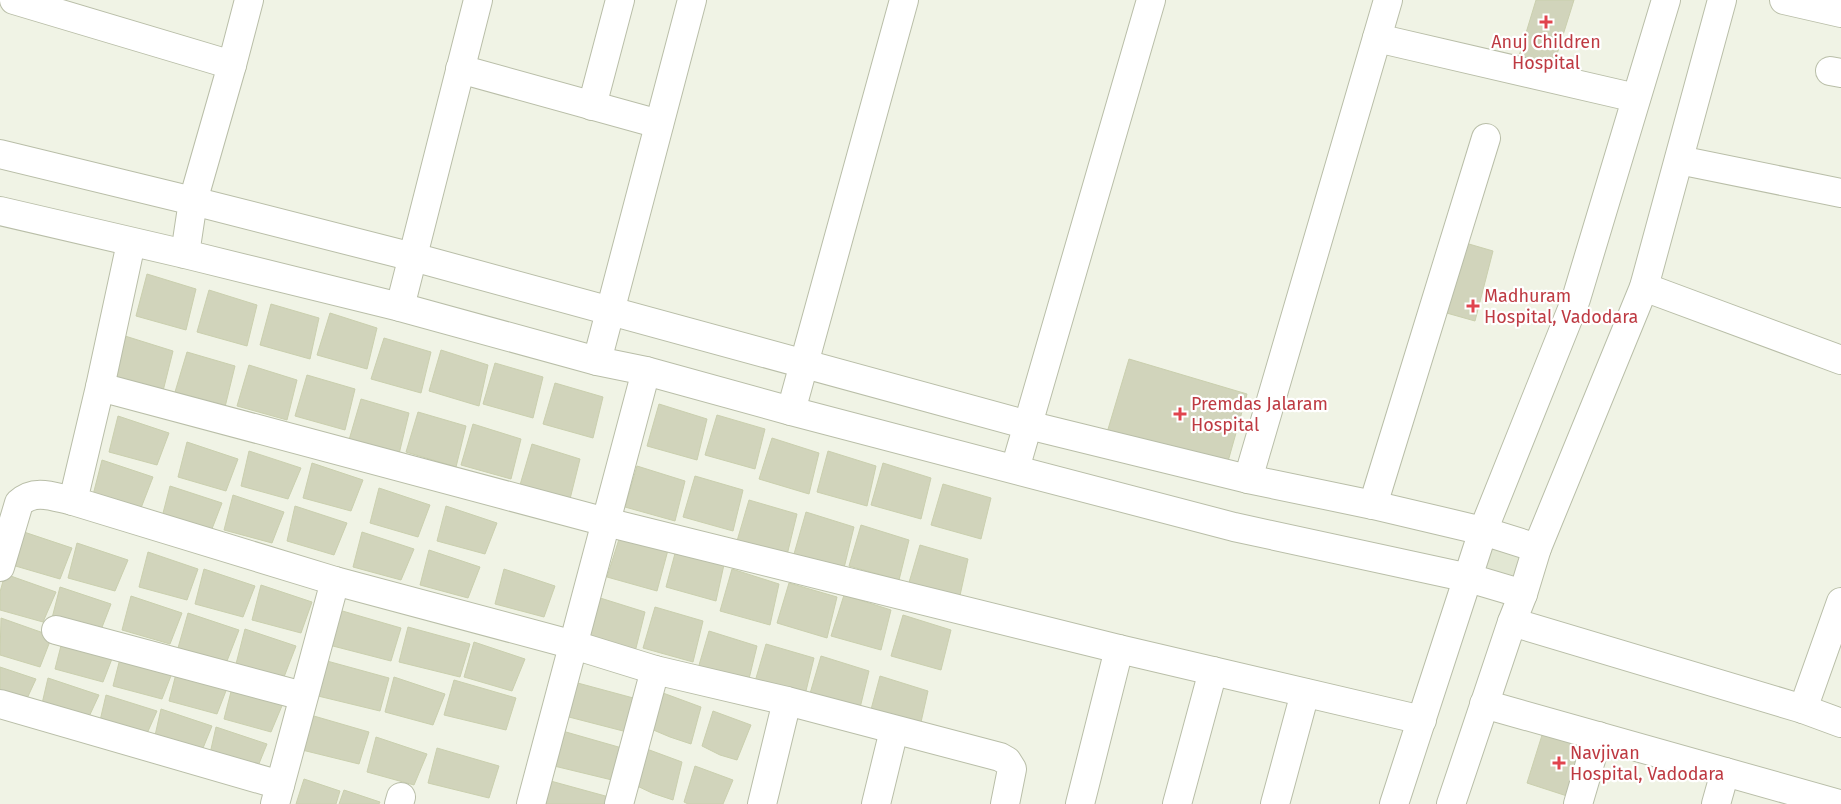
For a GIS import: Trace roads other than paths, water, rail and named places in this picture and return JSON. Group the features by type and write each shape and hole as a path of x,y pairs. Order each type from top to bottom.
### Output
{"street":[{"path":"14,0 232,66"},
{"path":"185,254 193,201 249,0"},
{"path":"400,307 478,0"},
{"path":"592,106 620,0"},
{"path":"597,361 692,0"},
{"path":"791,411 904,0"},
{"path":"1015,470 1151,0"},
{"path":"1248,479 1388,0"},
{"path":"1394,804 1483,531 1576,299 1666,0"},
{"path":"1451,804 1512,622 1524,594 1537,548 1644,287 1722,0"},
{"path":"1784,0 1841,13"},
{"path":"1376,38 1636,98"},
{"path":"460,68 659,124"},
{"path":"1373,505 1486,138"},
{"path":"0,154 193,201 413,258 1028,425 1248,479 1373,505 1483,531 1537,548"},
{"path":"1679,160 1841,193"},
{"path":"0,211 400,307 597,361 646,371 1234,527 1469,578 1524,594"},
{"path":"73,501 131,242"},
{"path":"1644,287 1841,360"},
{"path":"532,804 646,371"},
{"path":"100,387 606,522 1213,672 1422,720"},
{"path":"0,567 19,503 32,494 73,501 334,581 574,645 655,670 787,701 1000,757 1012,769 1005,804"},
{"path":"0,704 277,795 334,581"},
{"path":"1803,709 1841,602"},
{"path":"1512,622 1803,709 1841,723"},
{"path":"56,630 303,696"},
{"path":"1080,804 1119,649"},
{"path":"620,804 655,670"},
{"path":"1177,804 1213,672"},
{"path":"1275,804 1305,693"},
{"path":"762,804 787,701"},
{"path":"1484,704 1839,804"},
{"path":"876,804 894,730"},
{"path":"1578,804 1598,736"},
{"path":"1716,804 1725,772"}],"place":[{"name":"Anuj Children Hospital","path":"1546,22"},
{"name":"Madhuram Hospital, Vadodara","path":"1473,306"},
{"name":"Premdas Jalaram Hospital","path":"1180,414"},
{"name":"Navjivan Hospital, Vadodara","path":"1559,763"}]}
